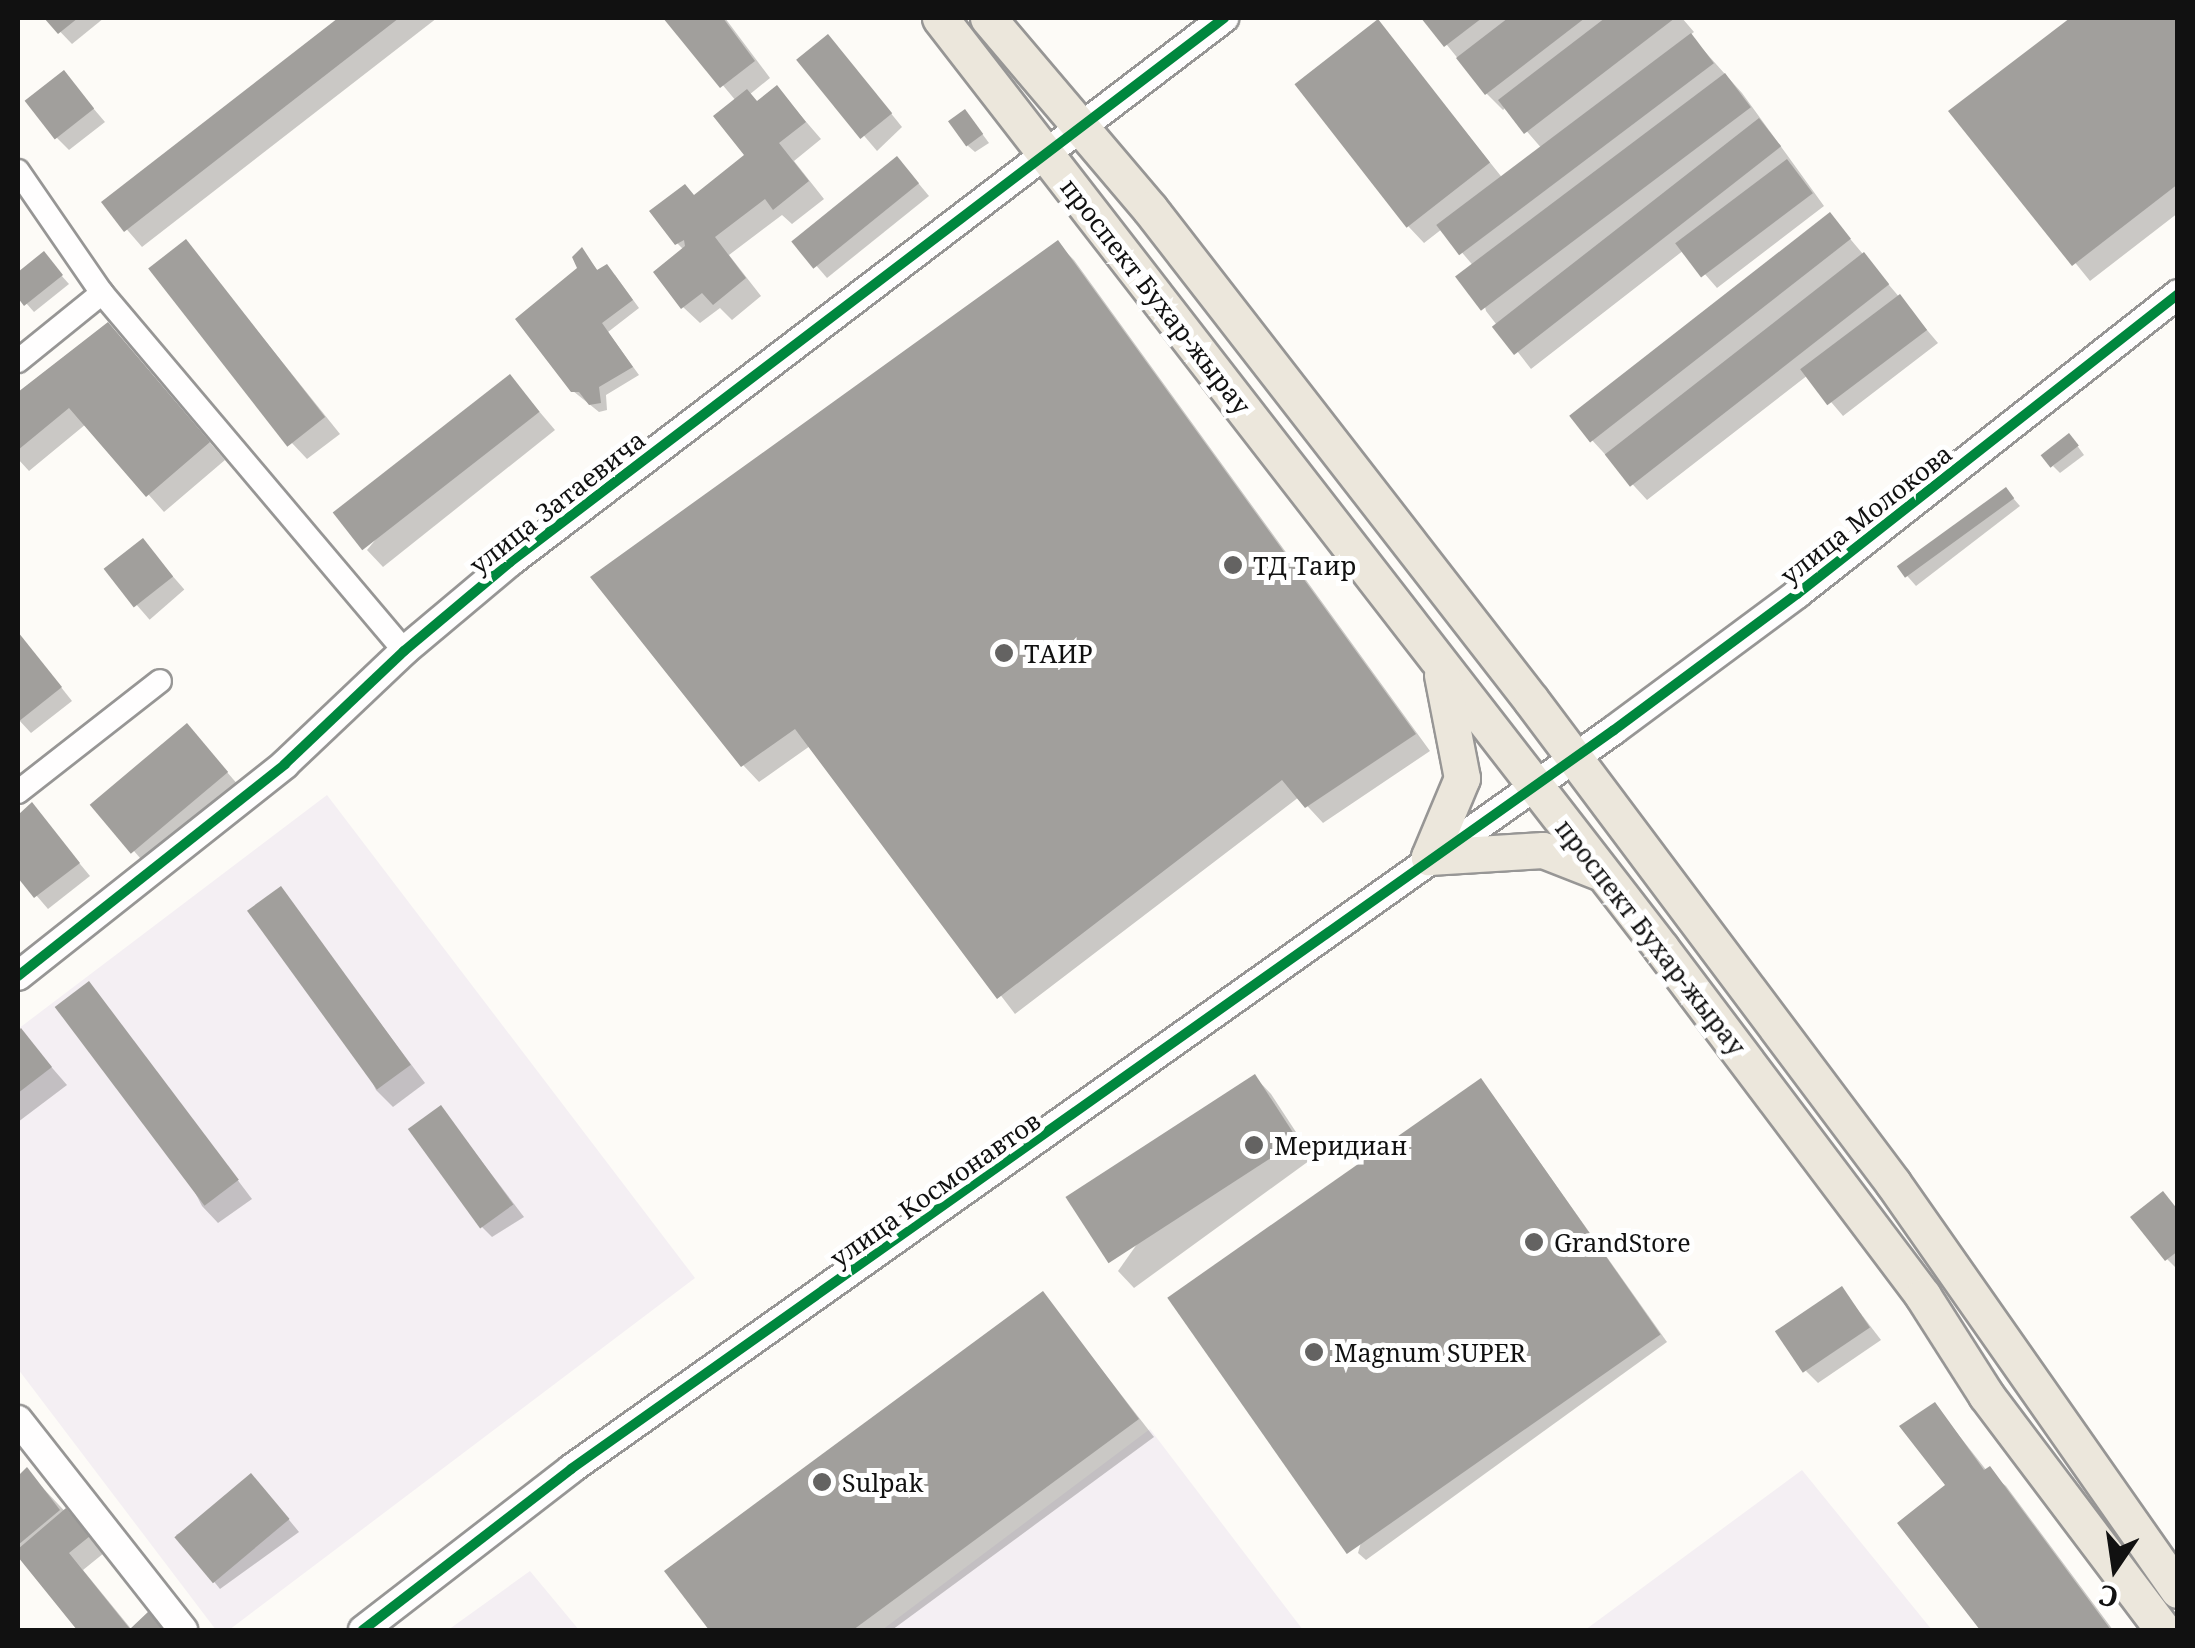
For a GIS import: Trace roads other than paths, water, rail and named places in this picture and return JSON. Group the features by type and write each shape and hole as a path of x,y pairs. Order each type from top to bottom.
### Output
{"main road":[{"name":"проспект Бухар-жырау","path":"940,18 1602,872 1923,1296 1986,1395 2163,1630"},
{"name":"проспект Бухар-жырау","path":"988,18 1084,128 1380,503 1893,1184 2178,1590"},
{"path":"1440,664 1462,778 1429,857 1543,850 1602,872"},
{"path":"1986,1395 2023,1372"}],"street":[{"name":"улица Затаевича","path":"18,976 285,764 404,651 604,488 1084,128 1224,18"},
{"path":"18,170 102,293 404,651"},
{"path":"18,361 102,293"},
{"name":"улица Молокова","path":"1534,786 1797,594 2178,294"},
{"path":"18,792 160,681"},
{"name":"улица Космонавтов","path":"363,1630 572,1470 1534,786"},
{"path":"18,1420 183,1630"},
{"path":"2140,1598 2156,1630"}],"place":[{"name":"ТД Таир","path":"1233,565"},
{"name":"ТАИР","path":"1004,653"},
{"name":"Меридиан","path":"1254,1145"},
{"name":"GrandStore","path":"1534,1242"},
{"name":"Magnum SUPER","path":"1314,1352"},
{"name":"Sulpak","path":"822,1482"}]}
